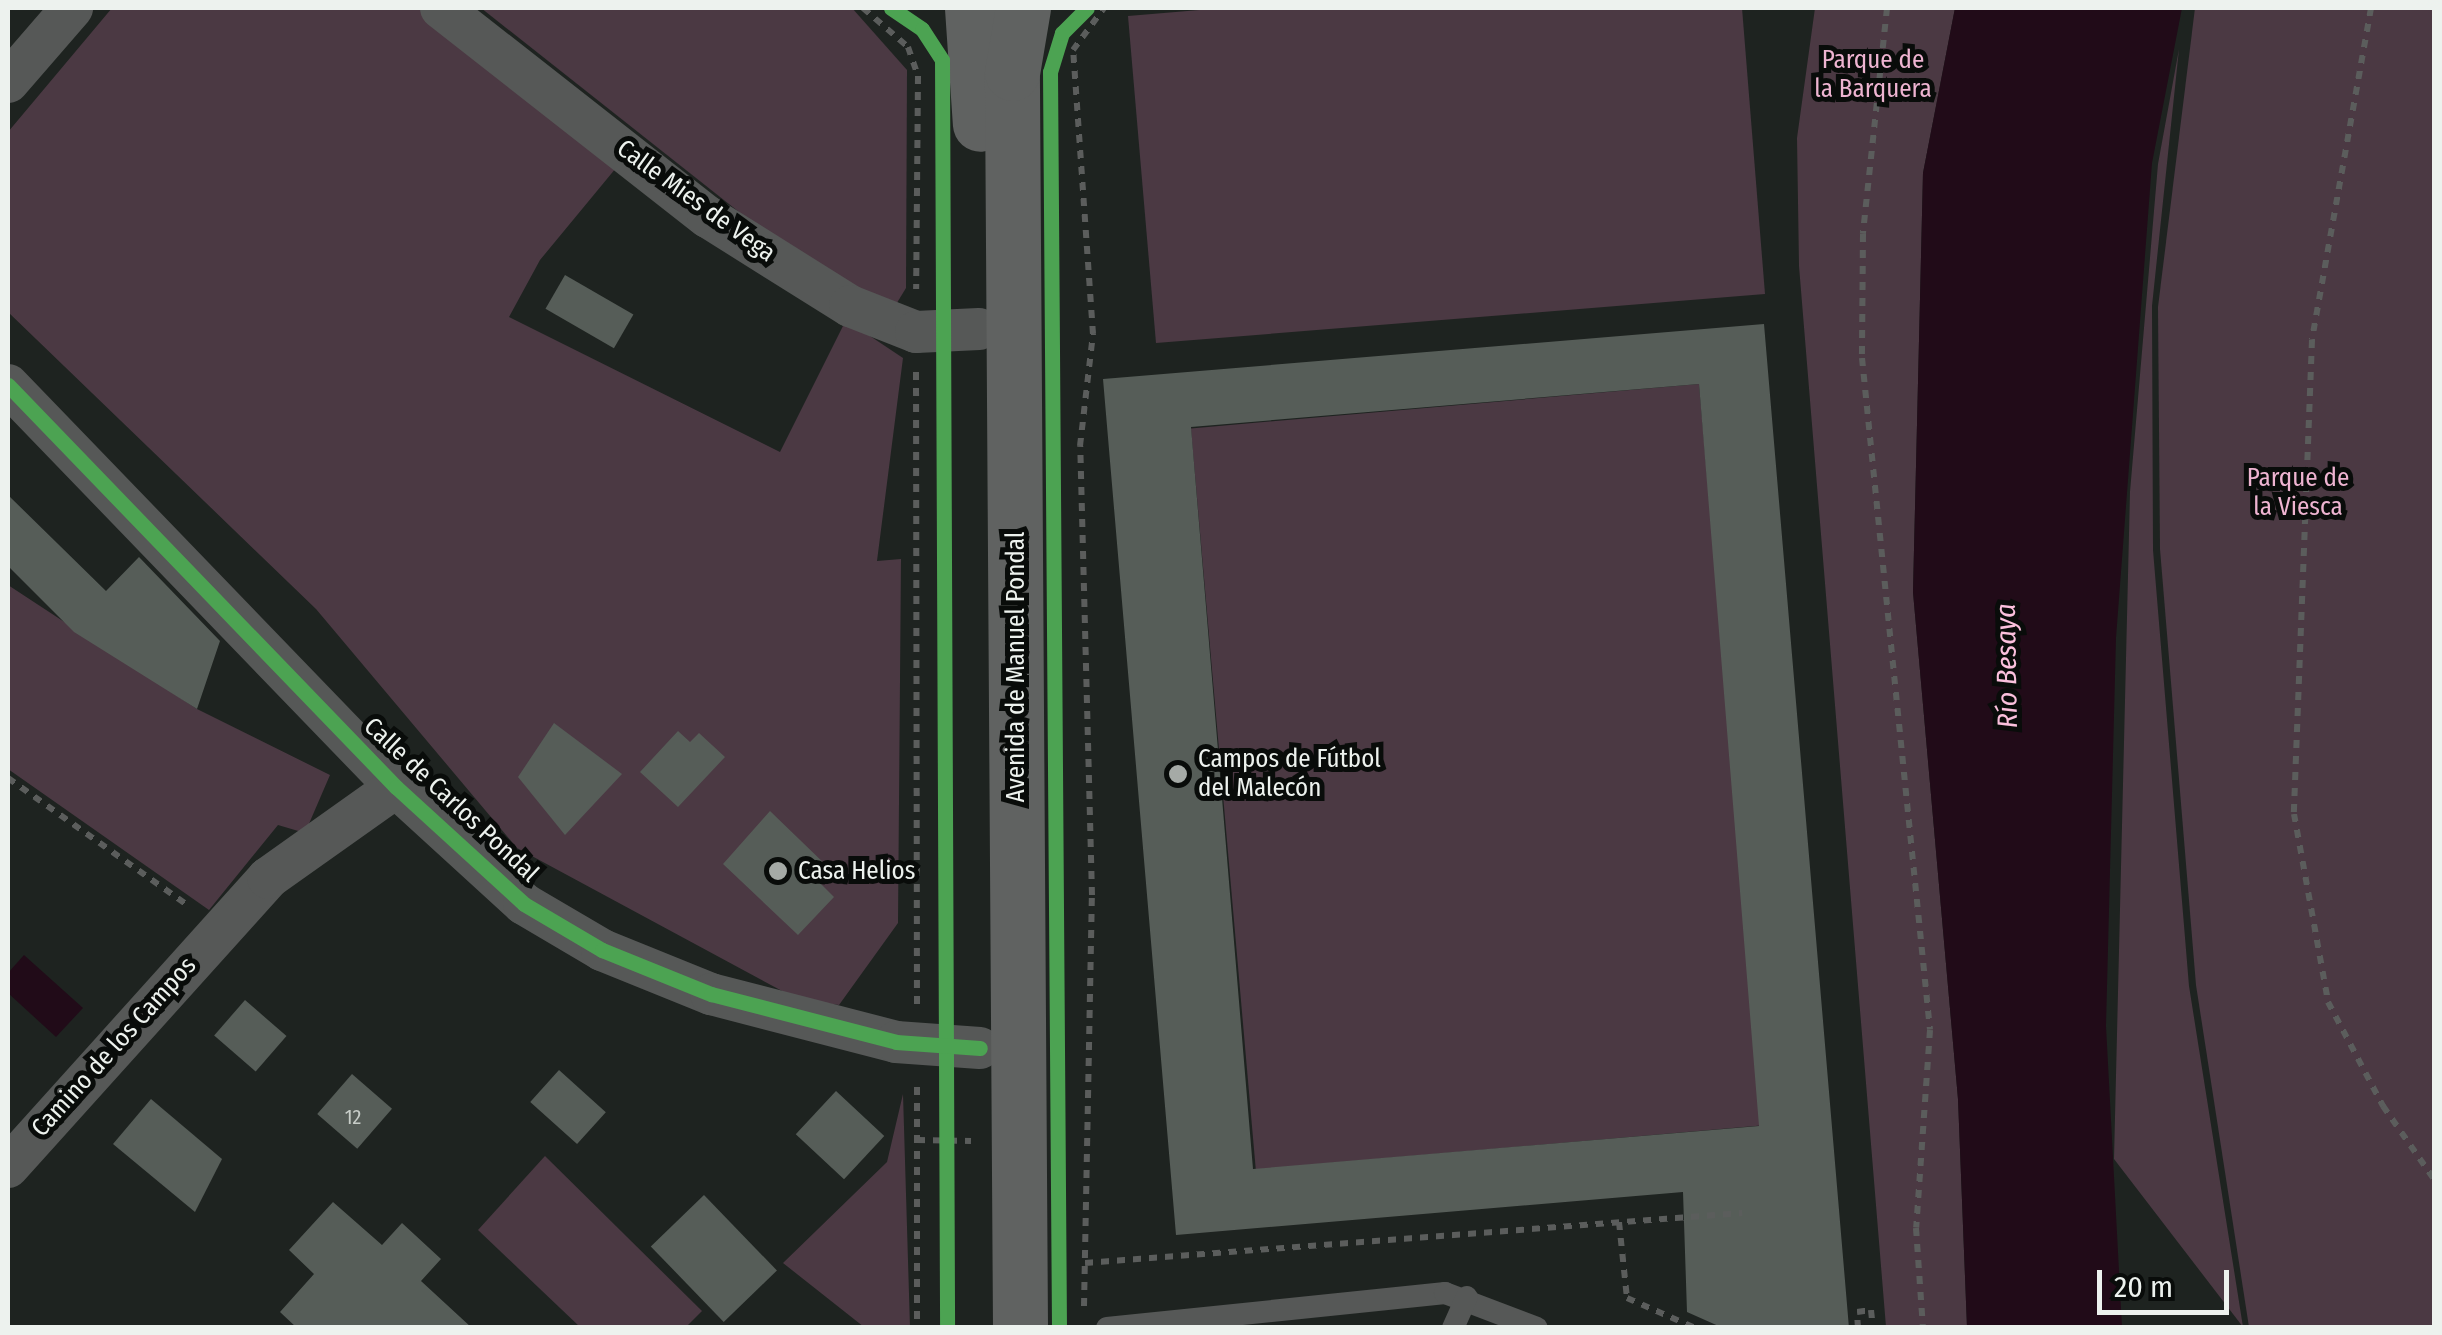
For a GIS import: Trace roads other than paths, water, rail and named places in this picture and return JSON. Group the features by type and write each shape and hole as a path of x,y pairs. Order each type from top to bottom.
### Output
{"main road":[{"name":"Avenida de Manuel Pondal","path":"972,8 980,73 983,1328"},
{"name":"Avenida de Manuel Pondal","path":"1020,1328 1012,73 1023,8"}],"street":[{"path":"8,82 72,8"},
{"name":"Calle Mies de Vega","path":"441,8 708,217 850,306 916,332 979,330"},
{"name":"Calle de Carlos Pondal","path":"8,384 396,787 524,904 602,950 725,998 917,1044 980,1048"},
{"name":"Camino de los Campos","path":"8,1167 221,928 296,853 396,787"}],"lane":[{"path":"1453,1328 1466,1297"},
{"path":"1107,1328 1466,1297 1537,1328"}],"water":[{"name":"Río Besaya","path":"1955,8 2182,8 2152,163 2116,638 2106,1026 2122,1327 1967,1327 1958,1099 1913,592 1923,173"},
{"path":"24,955 83,1008 56,1037 8,993 8,973"}],"place":[{"name":"Campos de Fútbol del Malecón","path":"1178,774"},
{"name":"Casa Helios","path":"778,871"}],"park label":[{"name":"Parque de la Barquera","path":"1873,76"},
{"name":"Parque de la Viesca","path":"2298,494"}]}
